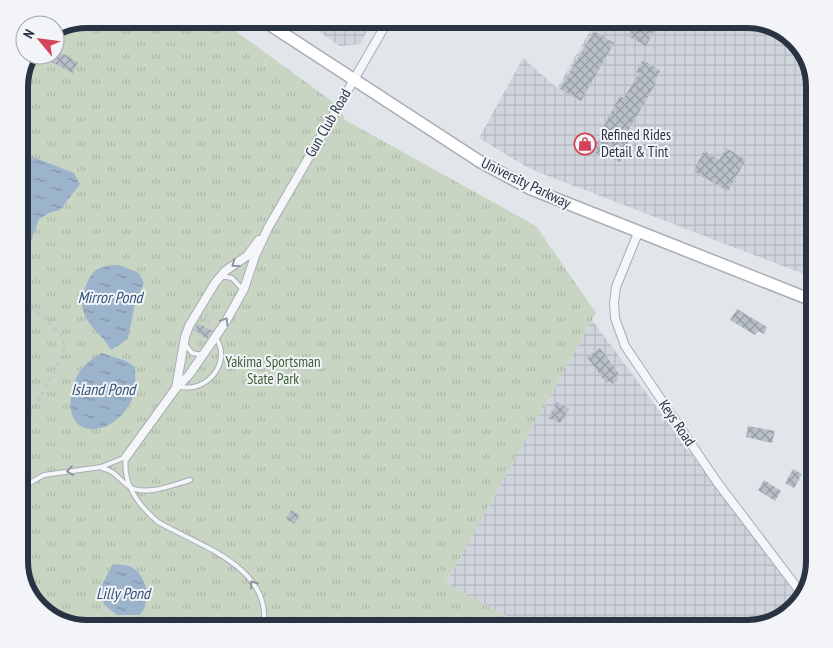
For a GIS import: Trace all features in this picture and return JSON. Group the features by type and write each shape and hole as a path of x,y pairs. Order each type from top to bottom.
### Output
{"main road":[{"name":"University Parkway","path":"275,28 479,161 531,189 638,233 806,298"}],"street":[{"name":"Gun Club Road","path":"126,457 177,387 189,376 220,330 243,290 255,256 268,228 384,28"},
{"name":"Gun Club Road","path":"177,387 184,342 189,326 221,276 247,256 268,228"},
{"name":"Keys Road","path":"638,233 616,286 614,303 616,318 625,346 717,482 798,589"}],"lane":[{"path":"221,276 232,278 243,290"},
{"path":"177,387 194,388 203,384 212,376 222,356 215,337"},
{"path":"184,342 192,353 203,355"},
{"path":"28,483 44,474 100,467 126,457"},
{"path":"126,457 124,468 128,486"},
{"path":"100,467 115,472 150,515 158,522 242,569 261,597 264,620"},
{"path":"128,486 152,490 190,480"}],"path":[{"path":"28,303 61,334 65,347 28,420"},
{"path":"203,304 210,324 220,330"}],"shaded area":[{"path":"313,28 369,28 360,44 340,46"},
{"path":"592,28 746,28 758,29 776,35 796,54 805,79 806,275 543,174 525,166 479,138 523,58 557,88"},
{"path":"592,320 795,593 782,608 758,619 514,620 446,583"}],"green space":[{"name":"Yakima Sportsman State Park","path":"79,28 231,28 340,107 345,120 536,226 596,313 446,583 514,620 87,620 75,619 57,613 42,600 37,594 30,577 28,565 28,83 32,65 65,65 65,32"}],"water":[{"path":"28,155 74,173 80,184 60,210 49,213 39,219 28,249"},
{"name":"Mirror Pond","path":"119,265 139,273 144,283 135,303 128,339 111,350 86,318 82,303 86,284 92,274 101,268"},
{"name":"Island Pond","path":"102,353 126,361 135,367 135,391 128,407 117,419 105,427 93,429 82,427 74,419 70,406 73,387 80,371 87,363"},
{"name":"Lilly Pond","path":"113,564 131,567 142,577 147,597 144,610 140,615 117,615 104,605 101,587"}],"building":[{"path":"633,28 656,28 646,46 628,36"},
{"path":"594,31 614,43 581,101 560,89"},
{"path":"65,55 78,62 73,73 57,65 65,65"},
{"path":"643,60 660,71 654,82 656,83 624,138 629,140 620,162 577,147 582,134 599,142 606,121 620,96 624,98 639,73 636,72"},
{"path":"726,148 746,160 728,191 693,171 704,151 719,160"},
{"path":"737,309 767,327 764,334 758,331 755,335 730,320"},
{"path":"198,323 212,331 207,339 194,330"},
{"path":"600,348 619,374 616,377 618,380 612,384 610,381 606,383 587,357"},
{"path":"557,402 569,409 560,423 548,418"},
{"path":"748,426 775,431 772,443 746,437"},
{"path":"793,469 802,474 794,488 785,483"},
{"path":"764,480 781,491 775,501 758,490"},
{"path":"291,510 300,515 295,524 286,519"}],"place":[{"name":"Refined Rides Detail & Tint","path":"585,144"}]}
